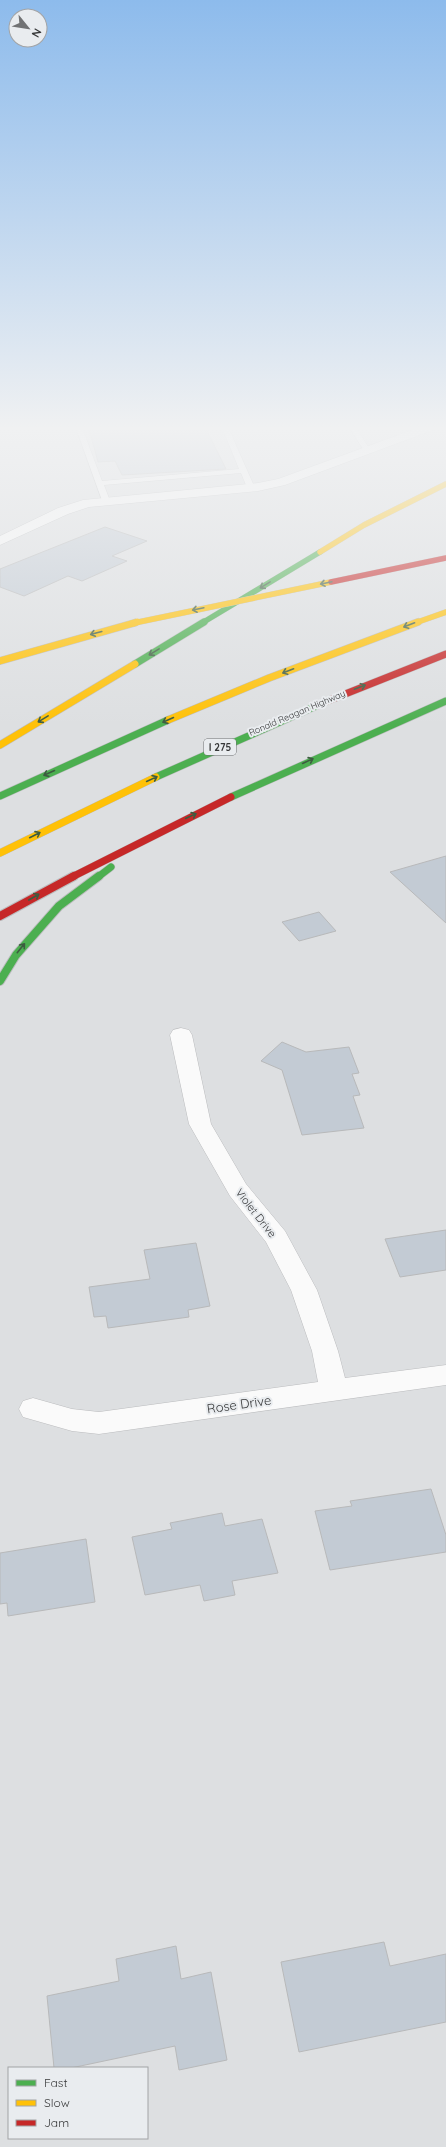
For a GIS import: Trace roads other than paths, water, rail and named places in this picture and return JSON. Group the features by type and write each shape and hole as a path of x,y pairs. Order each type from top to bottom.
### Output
{"highway":[{"path":"0,745 364,525"},
{"path":"0,661 134,623 446,558"},
{"path":"0,796 189,711 269,678 446,612"},
{"name":"Ronald Reagan Highway","path":"0,853 225,744 332,698 446,654"},
{"path":"0,916 80,871 155,833 357,738 446,701"},
{"path":"417,713 446,706"},
{"path":"0,981 16,955 59,906 155,833"}],"street":[{"path":"0,541 33,525"},
{"name":"Violet Drive","path":"180,1035 200,1124 218,1158 238,1190 276,1237 304,1290 325,1350 334,1391"},
{"name":"Rose Drive","path":"33,1409 72,1420 98,1423 446,1375"}]}
